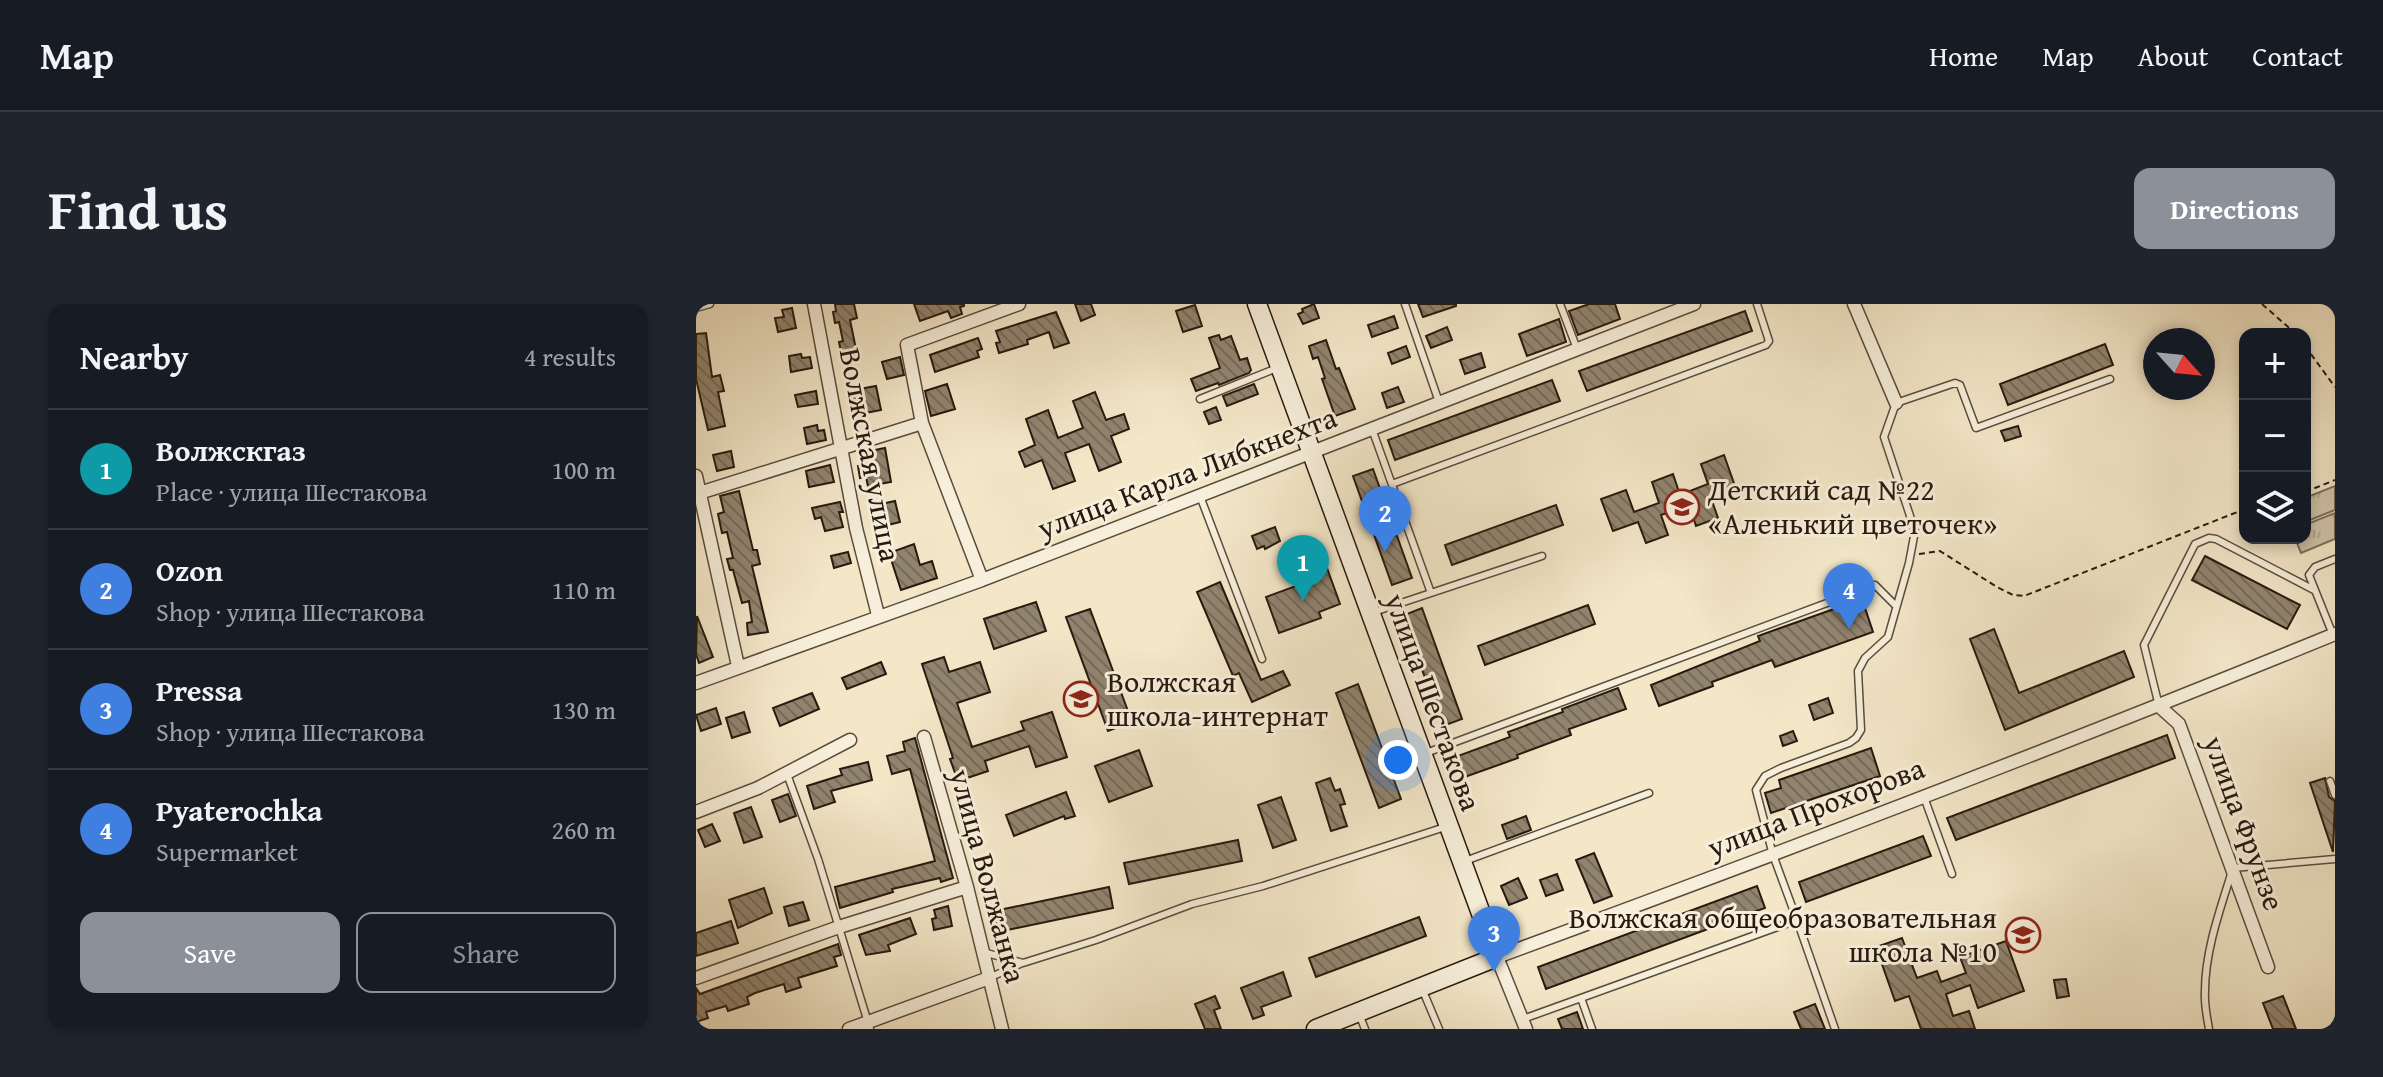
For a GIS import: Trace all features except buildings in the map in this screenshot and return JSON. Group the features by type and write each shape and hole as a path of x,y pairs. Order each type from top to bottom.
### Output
{"main road":[{"name":"улица Шестакова","path":"1257,304 1497,957"},
{"name":"улица Прохорова","path":"1321,1028 1362,1020 1422,988 1497,957"}],"street":[{"name":"Волжская улица","path":"814,304 856,528 878,615"},
{"path":"982,580 922,423 907,345 1019,304"},
{"name":"улица Карла Либкнехта","path":"696,683 982,580 1694,304"},
{"path":"1854,304 1896,403"},
{"path":"698,494 922,423"},
{"path":"696,476 738,666"},
{"name":"улица Прохорова","path":"1497,957 1924,797 2334,635"},
{"name":"улица Фрунзе","path":"2159,706 2179,724 2268,967"},
{"name":"улица Волжанка","path":"924,737 967,887 1002,1029"},
{"path":"696,812 758,788 850,740"},
{"path":"696,978 839,927 967,887"},
{"name":"улица Шестакова","path":"1497,957 1524,1024"},
{"path":"849,1029 869,1025 989,978"}],"lane":[{"path":"696,308 710,304"},
{"path":"1405,304 1440,403"},
{"path":"1560,304 1577,350"},
{"path":"1392,484 1766,345 1769,341 1757,304"},
{"path":"1200,399 1280,367"},
{"path":"1835,1029 1756,799 1758,784 1765,776 1856,738 1861,730 1858,671 1865,658 1888,637 1915,531 1884,437 1896,403 1955,383 1960,385 1976,428 2110,379"},
{"path":"1372,429 1431,593"},
{"path":"1200,496 1262,659"},
{"path":"2159,706 2144,645 2195,544 2209,538 2216,539 2314,590"},
{"path":"1371,613 1542,556"},
{"path":"2334,635 2309,575 2311,570 2335,559"},
{"path":"1422,754 1875,585 1895,605"},
{"path":"787,773 869,1025"},
{"path":"2330,781 2335,795"},
{"path":"1462,862 1649,793"},
{"path":"1924,797 1952,874"},
{"path":"989,978 1023,963 1192,904 1263,886 1449,826"},
{"path":"2209,1029 2204,994 2206,978 2217,919 2233,868 2335,859"},
{"path":"1524,1024 1581,998 1797,920"},
{"path":"983,952 1023,963"},
{"path":"1422,988 1439,1029"},
{"path":"1581,998 1592,1029"}],"path":[{"path":"2262,304 2289,328"},
{"path":"2311,354 2335,387"},
{"path":"2311,490 2335,480"},
{"path":"1910,555 1940,551 1997,587 2013,595 2024,596 2239,511"}],"green space":[{"path":"2335,486 2335,510 2311,520 2311,496"},
{"path":"2335,513 2335,539 2301,553 2297,544 2311,544 2311,523"}],"place":[{"name":"Детский сад №22 «Аленький цветочек»","path":"1682,507"},
{"name":"Ozon","path":"1385,552"},
{"name":"Волжскгаз","path":"1303,601"},
{"name":"Pyaterochka","path":"1849,629"},
{"name":"Волжская школа-интернат","path":"1081,699"},
{"name":"Волжская общеобразовательная школа №10","path":"2023,935"},
{"name":"Pressa","path":"1494,972"}]}
